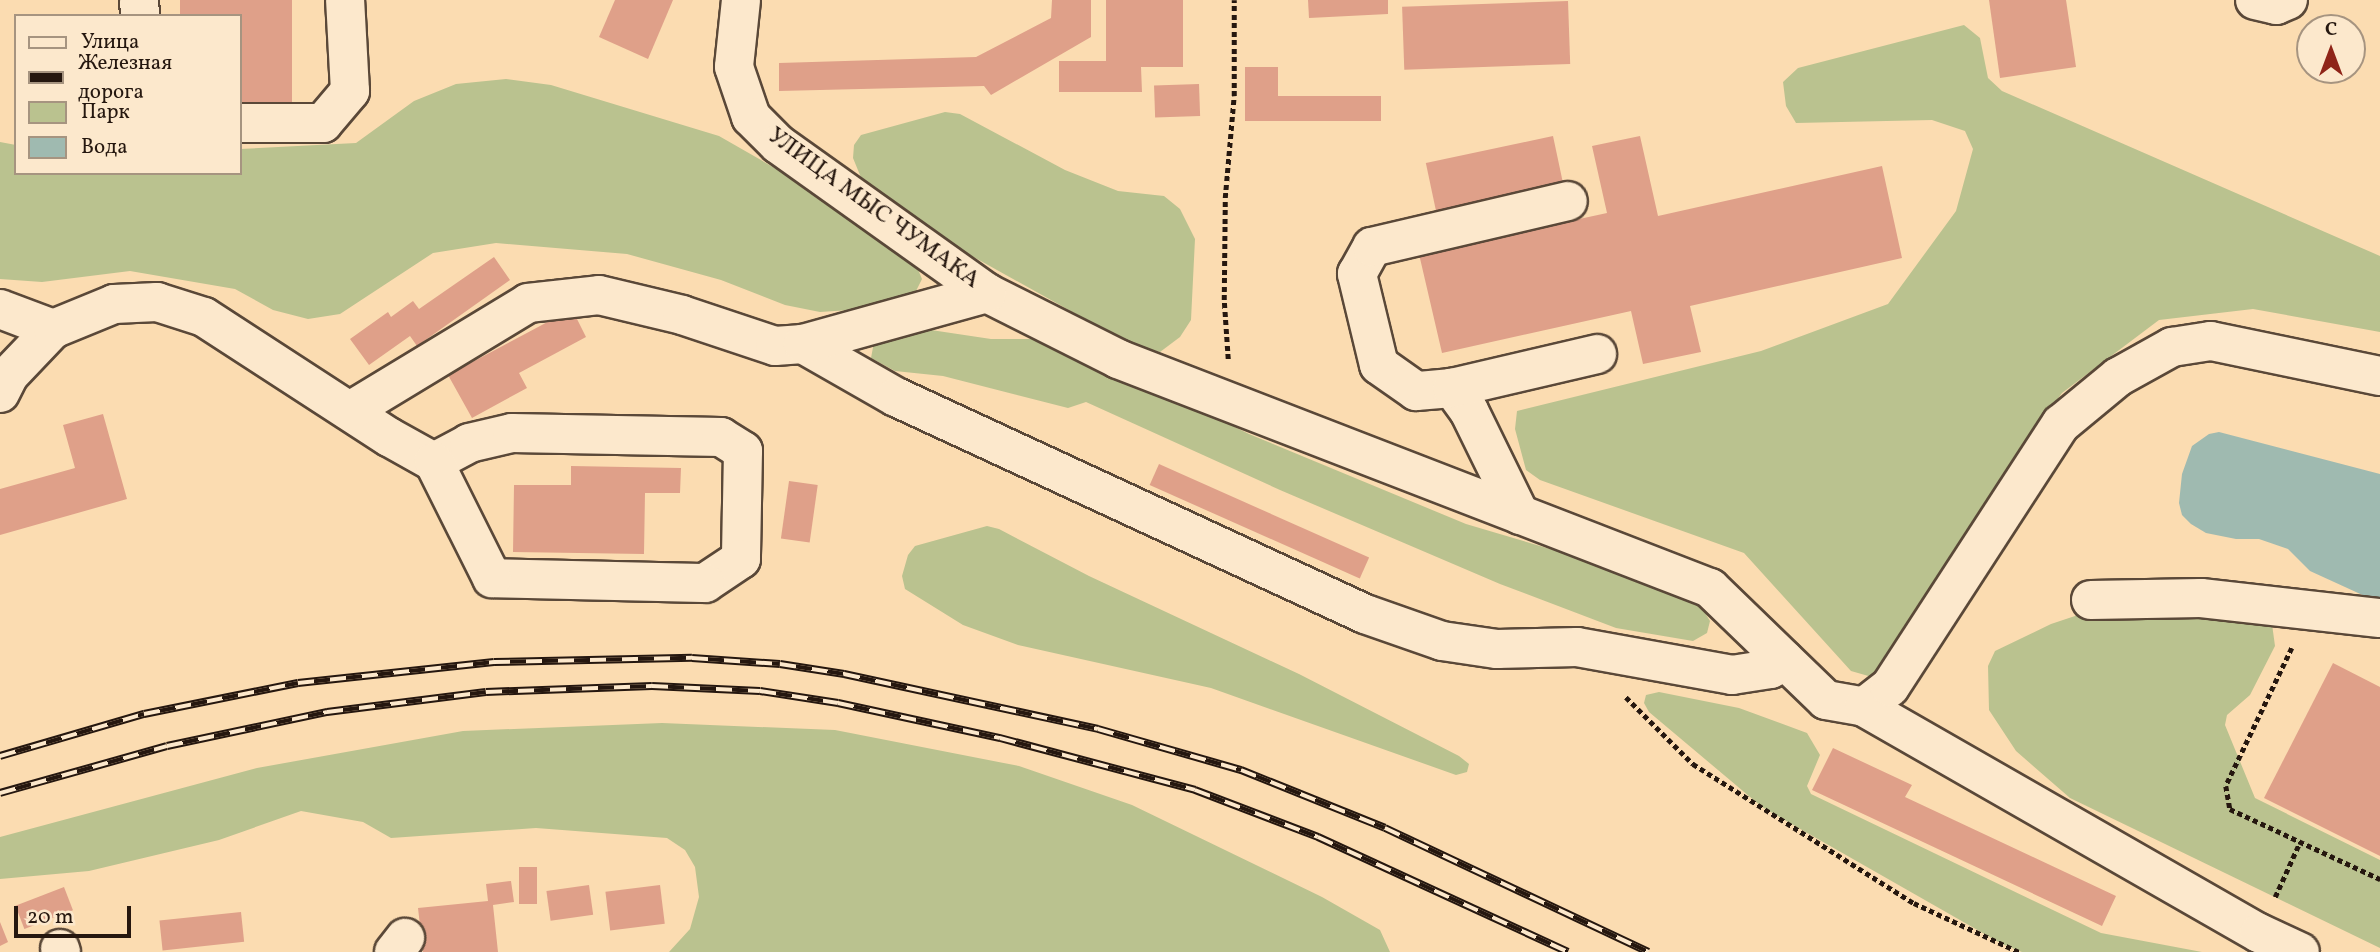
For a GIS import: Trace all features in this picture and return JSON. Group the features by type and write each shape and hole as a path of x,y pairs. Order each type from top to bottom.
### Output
{"street":[{"path":"242,122 323,123 350,92 345,0"},
{"name":"УЛИЦА МЫС ЧУМАКА","path":"741,0 734,67 751,117 778,144 988,293"},
{"path":"2255,0 2276,5 2288,0"},
{"path":"1569,201 1372,247 1357,274 1379,365 1416,391 1452,388 1597,354"},
{"path":"988,293 1118,359 1710,588 1826,700 1864,706 2259,933 2300,952"},
{"name":"УЛИЦА МЫС ЧУМАКА","path":"350,411 528,303 599,295 682,315 775,346 803,344 988,293"},
{"path":"0,393 9,374 53,329 114,304 157,302 204,317 434,463 492,578 705,583 741,559 743,451 721,437 512,432 469,443 434,463"},
{"path":"0,309 53,329"},
{"path":"1864,706 1890,687 2061,424 2118,377 2172,347 2211,341 2380,376"},
{"path":"803,344 896,397 1365,614 1442,641 1497,649 1577,647 1732,675 1771,669 1784,660"},
{"path":"1452,388 1469,411 1520,514"},
{"path":"2091,600 2200,598 2380,618"}],"path":[{"path":"1234,0 1234,96 1225,198 1224,300 1226,354 1247,410"},
{"path":"2310,609 2226,786 2230,809 2380,879"},
{"path":"1625,696 1693,764 1914,903 2019,952"},
{"path":"2259,933 2300,842"}],"green space":[{"path":"1964,25 1980,38 1988,78 2002,91 2380,256 2380,332 2253,309 2159,320 2062,393 2010,463 1900,664 1872,677 1851,671 1744,553 1540,480 1526,470 1515,429 1517,411 1761,351 1888,304 1956,211 1973,149 1965,131 1932,120 1796,123 1786,106 1783,82 1798,68"},
{"path":"506,79 551,85 719,136 813,190 917,267 922,279 916,291 901,298 850,310 820,312 785,305 721,280 627,254 496,243 433,253 340,314 308,319 273,310 235,289 130,271 42,282 0,279 0,142 14,145 14,175 242,175 242,149 356,143 414,101 456,84"},
{"path":"945,112 960,114 1065,170 1118,191 1164,196 1180,209 1195,239 1191,320 1180,337 1160,352 1137,348 918,226 862,180 853,158 854,145 861,135"},
{"path":"931,330 991,339 1037,339 1072,346 1249,434 1466,524 1675,586 1702,608 1710,621 1707,633 1693,641 1616,628 1500,584 1280,490 1086,402 1068,408 943,376 895,371 871,358 874,342 886,332"},
{"path":"987,526 999,529 1089,576 1299,674 1459,756 1469,764 1467,772 1456,775 1211,688 1018,645 963,625 905,589 902,576 908,555 915,546"},
{"path":"2149,608 2272,624 2275,646 2250,695 2227,715 2225,725 2255,798 2380,860 2380,948 2070,798 2016,751 1989,710 1988,666 1995,651 2051,624 2084,613"},
{"path":"1659,692 1739,708 1807,733 1820,755 1807,786 1811,794 2101,933 2202,952 2022,952 2002,944 1762,807 1649,712 1644,703 1646,695"},
{"path":"662,723 835,730 1019,766 1132,805 1322,897 1380,930 1390,952 669,952 690,929 699,897 695,867 685,850 667,838 536,828 391,838 363,822 301,811 219,840 89,871 0,879 0,837 257,768 463,731"}],"water":[{"path":"2219,432 2380,474 2380,603 2310,571 2288,549 2259,539 2236,539 2206,533 2182,515 2179,503 2182,474 2192,446 2209,434"}],"building":[{"path":"180,0 292,0 292,103 242,103 242,14 180,14"},
{"path":"615,0 673,0 648,59 599,37"},
{"path":"1052,0 1091,0 1091,37 991,95 984,86 779,91 779,63 976,57 1051,18"},
{"path":"1106,0 1183,0 1183,67 1141,67 1142,92 1059,92 1059,61 1106,61"},
{"path":"1308,0 1388,0 1388,14 1309,18"},
{"path":"1989,0 2066,0 2076,67 2000,78"},
{"path":"1568,1 1570,64 1404,70 1402,7"},
{"path":"1245,67 1278,67 1278,96 1381,96 1381,121 1245,121"},
{"path":"1199,84 1200,116 1155,118 1154,86"},
{"path":"1553,136 1563,185 1436,212 1426,163"},
{"path":"1640,136 1658,216 1882,166 1902,258 1690,306 1701,352 1643,364 1631,311 1442,353 1419,254 1607,213 1592,146"},
{"path":"494,257 510,280 417,346 410,336 369,365 350,339 388,312 391,317 413,301 419,309"},
{"path":"572,309 586,337 519,373 527,388 472,418 448,375"},
{"path":"103,414 127,499 0,535 0,489 75,468 63,425"},
{"path":"1159,464 1369,558 1360,579 1150,485"},
{"path":"571,466 681,468 680,493 645,493 644,554 513,552 514,485 571,485"},
{"path":"789,481 818,485 810,542 781,538"},
{"path":"2333,663 2380,687 2380,856 2264,798"},
{"path":"1833,748 1912,785 1905,797 2116,896 2102,926 1812,790"},
{"path":"519,867 537,867 537,904 519,904"},
{"path":"511,881 514,902 493,905 498,952 423,952 418,908 488,901 486,884"},
{"path":"589,885 593,915 551,921 546,891"},
{"path":"660,885 665,924 610,930 605,892"},
{"path":"64,887 73,910 24,929 15,906"},
{"path":"241,912 244,942 163,950 159,921"},
{"path":"0,922 8,942 0,946"}],"railway":[{"path":"0,756 144,714 298,683 494,662 692,658 780,664 844,674 1098,729 1241,770 1385,828 1648,952"},
{"path":"0,793 167,746 327,712 486,692 652,686 760,691 838,703 1000,738 1195,790 1318,837 1568,952"}]}
